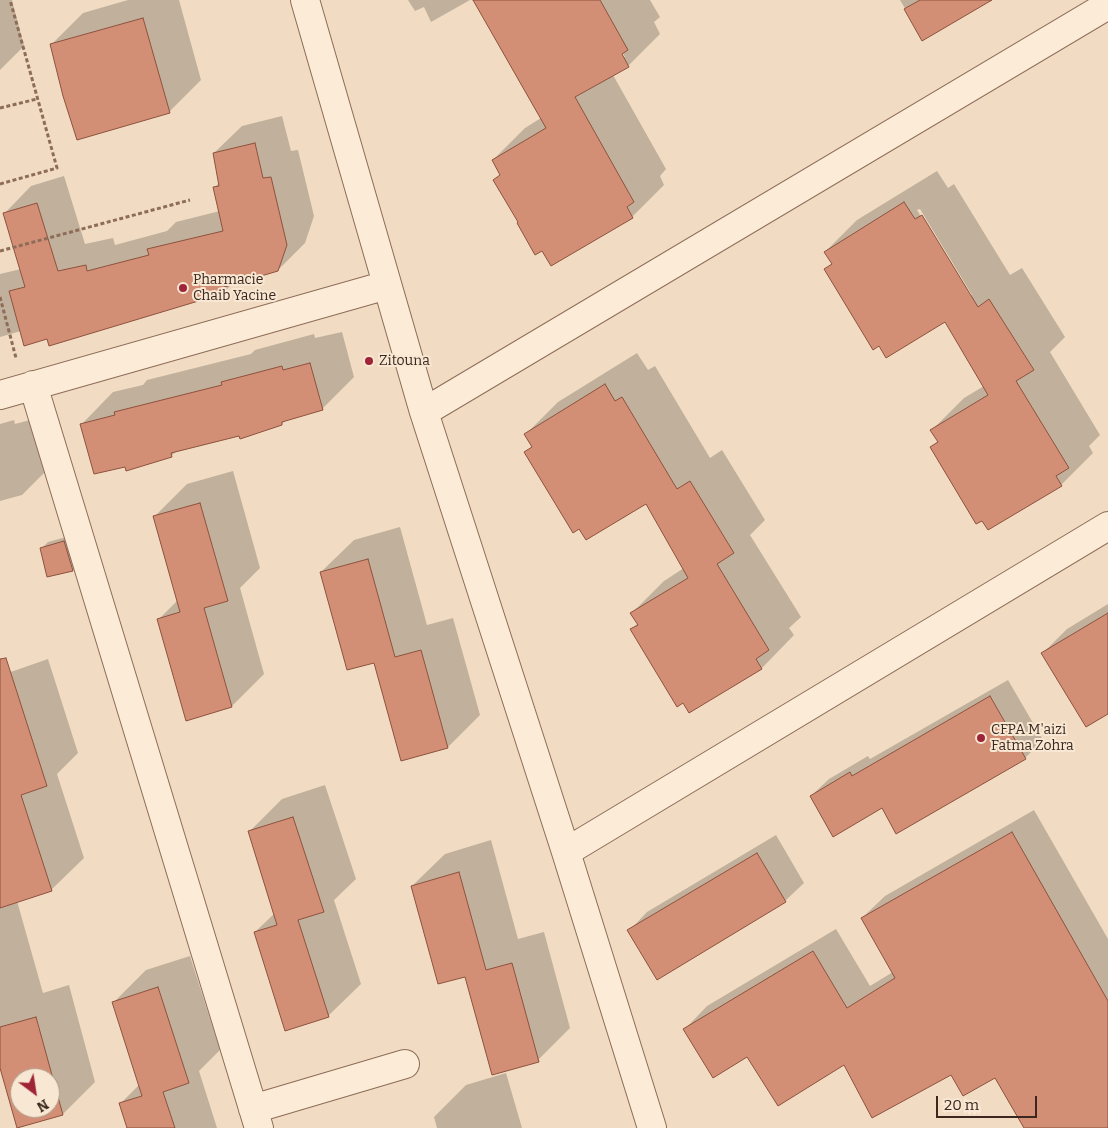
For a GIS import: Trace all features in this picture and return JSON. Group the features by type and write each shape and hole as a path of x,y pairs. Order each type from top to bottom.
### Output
{"street":[{"path":"305,0 424,412 566,852 652,1128"},
{"path":"424,412 1108,5"},
{"path":"387,285 19,389 256,1118 405,1064"},
{"path":"566,852 1108,526"}],"path":[{"path":"0,184 57,168 10,0"},
{"path":"0,108 37,99"},
{"path":"0,251 190,200"},
{"path":"0,297 19,389"}],"building":[{"path":"473,0 600,0 628,50 622,54 629,67 575,97 634,202 627,207 633,218 551,266 542,251 535,255 493,180 500,175 492,160 546,128"},
{"path":"920,0 992,0 922,41 904,9"},
{"path":"143,18 170,113 77,140 63,96 50,44"},
{"path":"255,143 263,178 271,177 287,245 278,271 224,287 225,293 49,346 47,339 24,346 9,291 25,287 3,213 37,203 58,271 86,265 87,271 149,255 147,249 223,231 213,187 219,186 213,153"},
{"path":"904,202 915,219 922,215 978,307 989,299 1034,370 1016,381 1069,468 1056,476 1062,486 988,530 982,521 976,524 930,447 938,442 930,430 988,395 945,322 886,358 879,346 873,350 824,269 832,264 824,252"},
{"path":"310,363 323,410 282,422 282,425 240,439 239,436 171,453 172,457 126,471 125,467 94,474 80,424 115,415 114,412 222,385 221,382 282,366 283,370"},
{"path":"605,384 615,401 622,397 677,489 690,481 734,553 717,564 769,650 756,659 762,669 689,713 683,703 677,707 630,629 638,625 630,613 688,578 646,504 586,540 579,529 573,533 524,452 532,447 524,434"},
{"path":"200,503 228,601 204,608 232,707 186,721 157,619 180,612 153,516"},
{"path":"64,541 73,571 47,577 40,548"},
{"path":"368,559 395,657 421,650 448,748 401,761 374,663 347,670 320,572"},
{"path":"1108,613 1108,714 1086,727 1041,653"},
{"path":"6,658 47,786 21,795 52,891 0,908 0,659"},
{"path":"990,696 1026,759 896,834 882,808 833,837 810,796 850,772 852,776"},
{"path":"293,817 324,912 298,920 329,1017 285,1031 254,932 277,925 248,831"},
{"path":"1012,832 1108,1001 1108,1128 1024,1128 995,1078 963,1096 951,1075 872,1118 844,1065 778,1106 747,1057 713,1078 683,1029 813,951 847,1008 895,978 861,918"},
{"path":"757,853 786,902 657,980 627,930"},
{"path":"459,872 486,970 512,963 539,1062 492,1075 465,977 438,984 411,886"},
{"path":"158,987 189,1083 163,1092 175,1128 127,1128 119,1103 142,1096 112,1002"},
{"path":"36,1017 50,1068 10,1068 10,1103 0,1068 0,1027"},
{"path":"60,1104 63,1115 60,1116"},
{"path":"14,1118 52,1118 17,1128"}],"place":[{"name":"Pharmacie Chaib Yacine","path":"183,288"},
{"name":"Zitouna","path":"369,361"},
{"name":"CFPA M'aizi Fatma Zohra","path":"981,738"}]}
